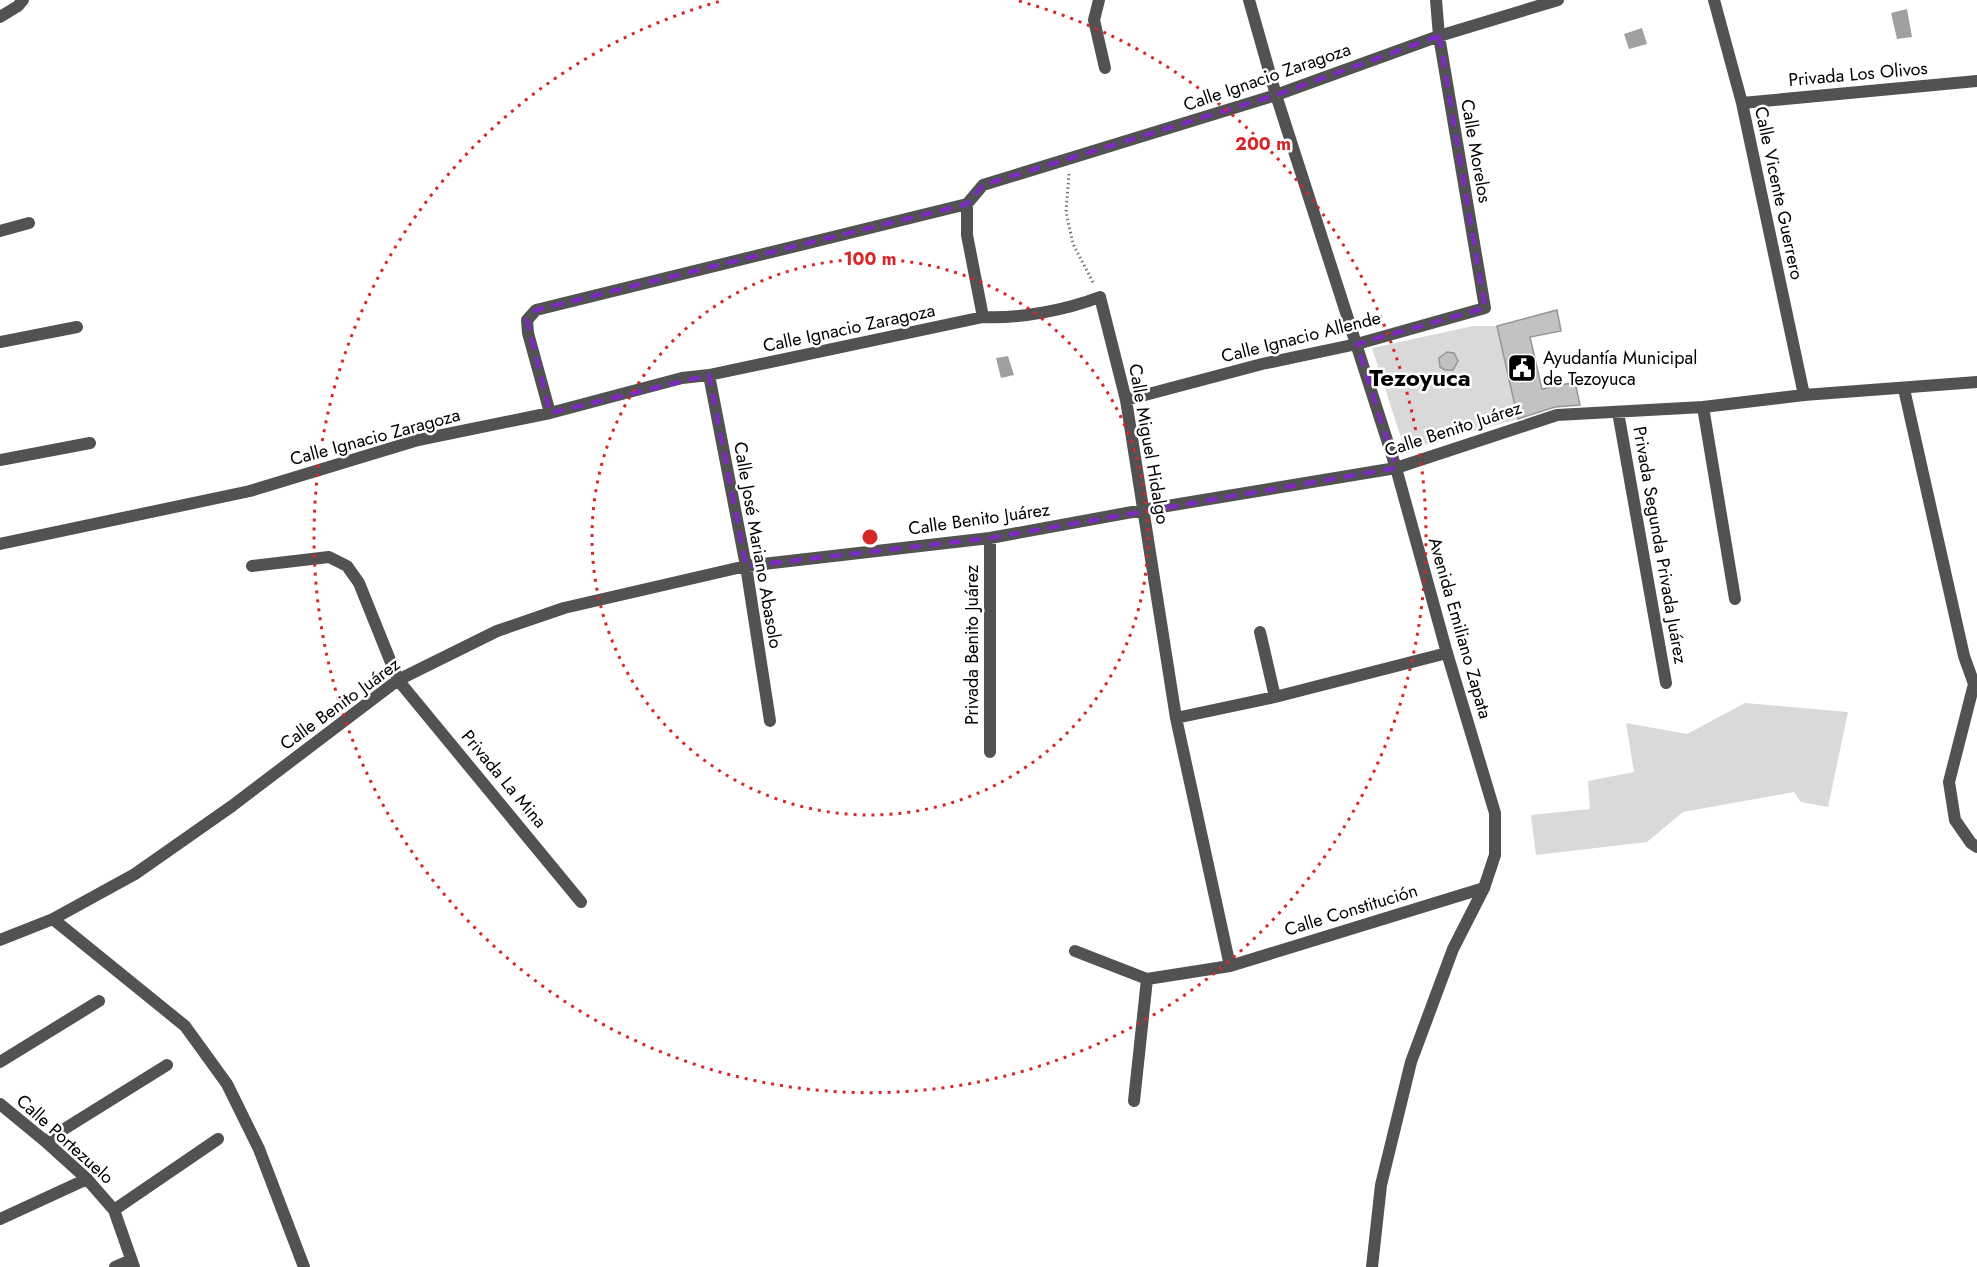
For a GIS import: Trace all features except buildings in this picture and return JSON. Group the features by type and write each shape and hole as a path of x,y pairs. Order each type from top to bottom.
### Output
{"street":[{"path":"0,16 18,6 23,0"},
{"path":"1099,0 1094,20 1105,68"},
{"name":"Avenida Emiliano Zapata","path":"1249,0 1276,95 1396,468 1447,653 1495,813 1495,855 1484,888 1453,950 1411,1062 1381,1185 1372,1267"},
{"name":"Calle Morelos","path":"1436,0 1439,36 1485,308"},
{"name":"Calle Ignacio Zaragoza","path":"968,204 983,185 1276,95 1439,36 1558,0"},
{"name":"Calle Vicente Guerrero","path":"1714,0 1742,102 1804,396"},
{"name":"Privada Los Olivos","path":"1742,102 1977,81"},
{"path":"550,413 528,333 527,320 536,310 968,204 967,235 983,317 1002,318 1080,304 1100,297"},
{"path":"0,231 29,223"},
{"name":"Calle Miguel Hidalgo","path":"1100,297 1126,400 1176,718 1230,966"},
{"name":"Calle Ignacio Allende","path":"1126,400 1262,364 1357,344 1485,308"},
{"name":"Calle Ignacio Zaragoza","path":"0,544 250,491 418,440 550,413 682,378 709,375 983,317"},
{"path":"0,342 77,327"},
{"name":"Calle José Mariano Abasolo","path":"709,375 746,566 770,721"},
{"name":"Calle Benito Juárez","path":"0,940 54,919 135,874 232,806 398,680 497,631 564,608 746,566 990,538 1396,468 1557,415 1703,408 1804,396 1977,382"},
{"path":"1904,389 1964,656 1975,684 1949,782 1955,820 1971,843 1977,847"},
{"path":"1703,408 1735,599"},
{"name":"Privada Segunda Privada Juárez","path":"1618,412 1666,683"},
{"path":"0,460 90,443"},
{"name":"Privada Benito Juárez","path":"990,538 990,752"},
{"name":"Privada La Mina","path":"252,566 329,556 347,566 359,583 398,680 581,902"},
{"path":"1260,632 1275,697"},
{"path":"1176,718 1275,697 1447,653"},
{"name":"Calle Constitución","path":"1146,979 1230,966 1484,888"},
{"path":"54,919 185,1026 227,1084 259,1149 304,1267"},
{"path":"1075,951 1146,979 1134,1101"},
{"path":"0,1062 99,1001"},
{"path":"45,1141 167,1065"},
{"name":"Calle Portezuelo","path":"0,1104 87,1179 114,1210 133,1263"},
{"path":"114,1210 218,1139"},
{"path":"0,1219 87,1179"},
{"path":"115,1267 133,1263"}],"path":[{"path":"1071,159 1066,212 1073,244 1100,297"}],"highlighted area":[{"path":"1439,36 1485,308 1357,344 1396,468 990,538 746,566 709,375 550,413 527,320 536,310 967,204 983,185 1276,95"}],"shaded area":[{"path":"1907,9 1912,37 1897,39 1891,13"},
{"path":"1642,28 1647,44 1629,49 1624,34"},
{"path":"1473,326 1497,326 1518,419 1405,450 1372,348"},
{"path":"1008,356 1014,375 1001,378 996,358"},
{"path":"1745,703 1848,712 1828,807 1801,802 1794,792 1683,812 1647,842 1536,855 1531,815 1590,809 1588,781 1634,772 1626,723 1687,734"}],"place":[{"name":"Ayudantía Municipal de Tezoyuca","path":"1522,368"}],"district":[{"name":"Tezoyuca","path":"1420,377"}]}
